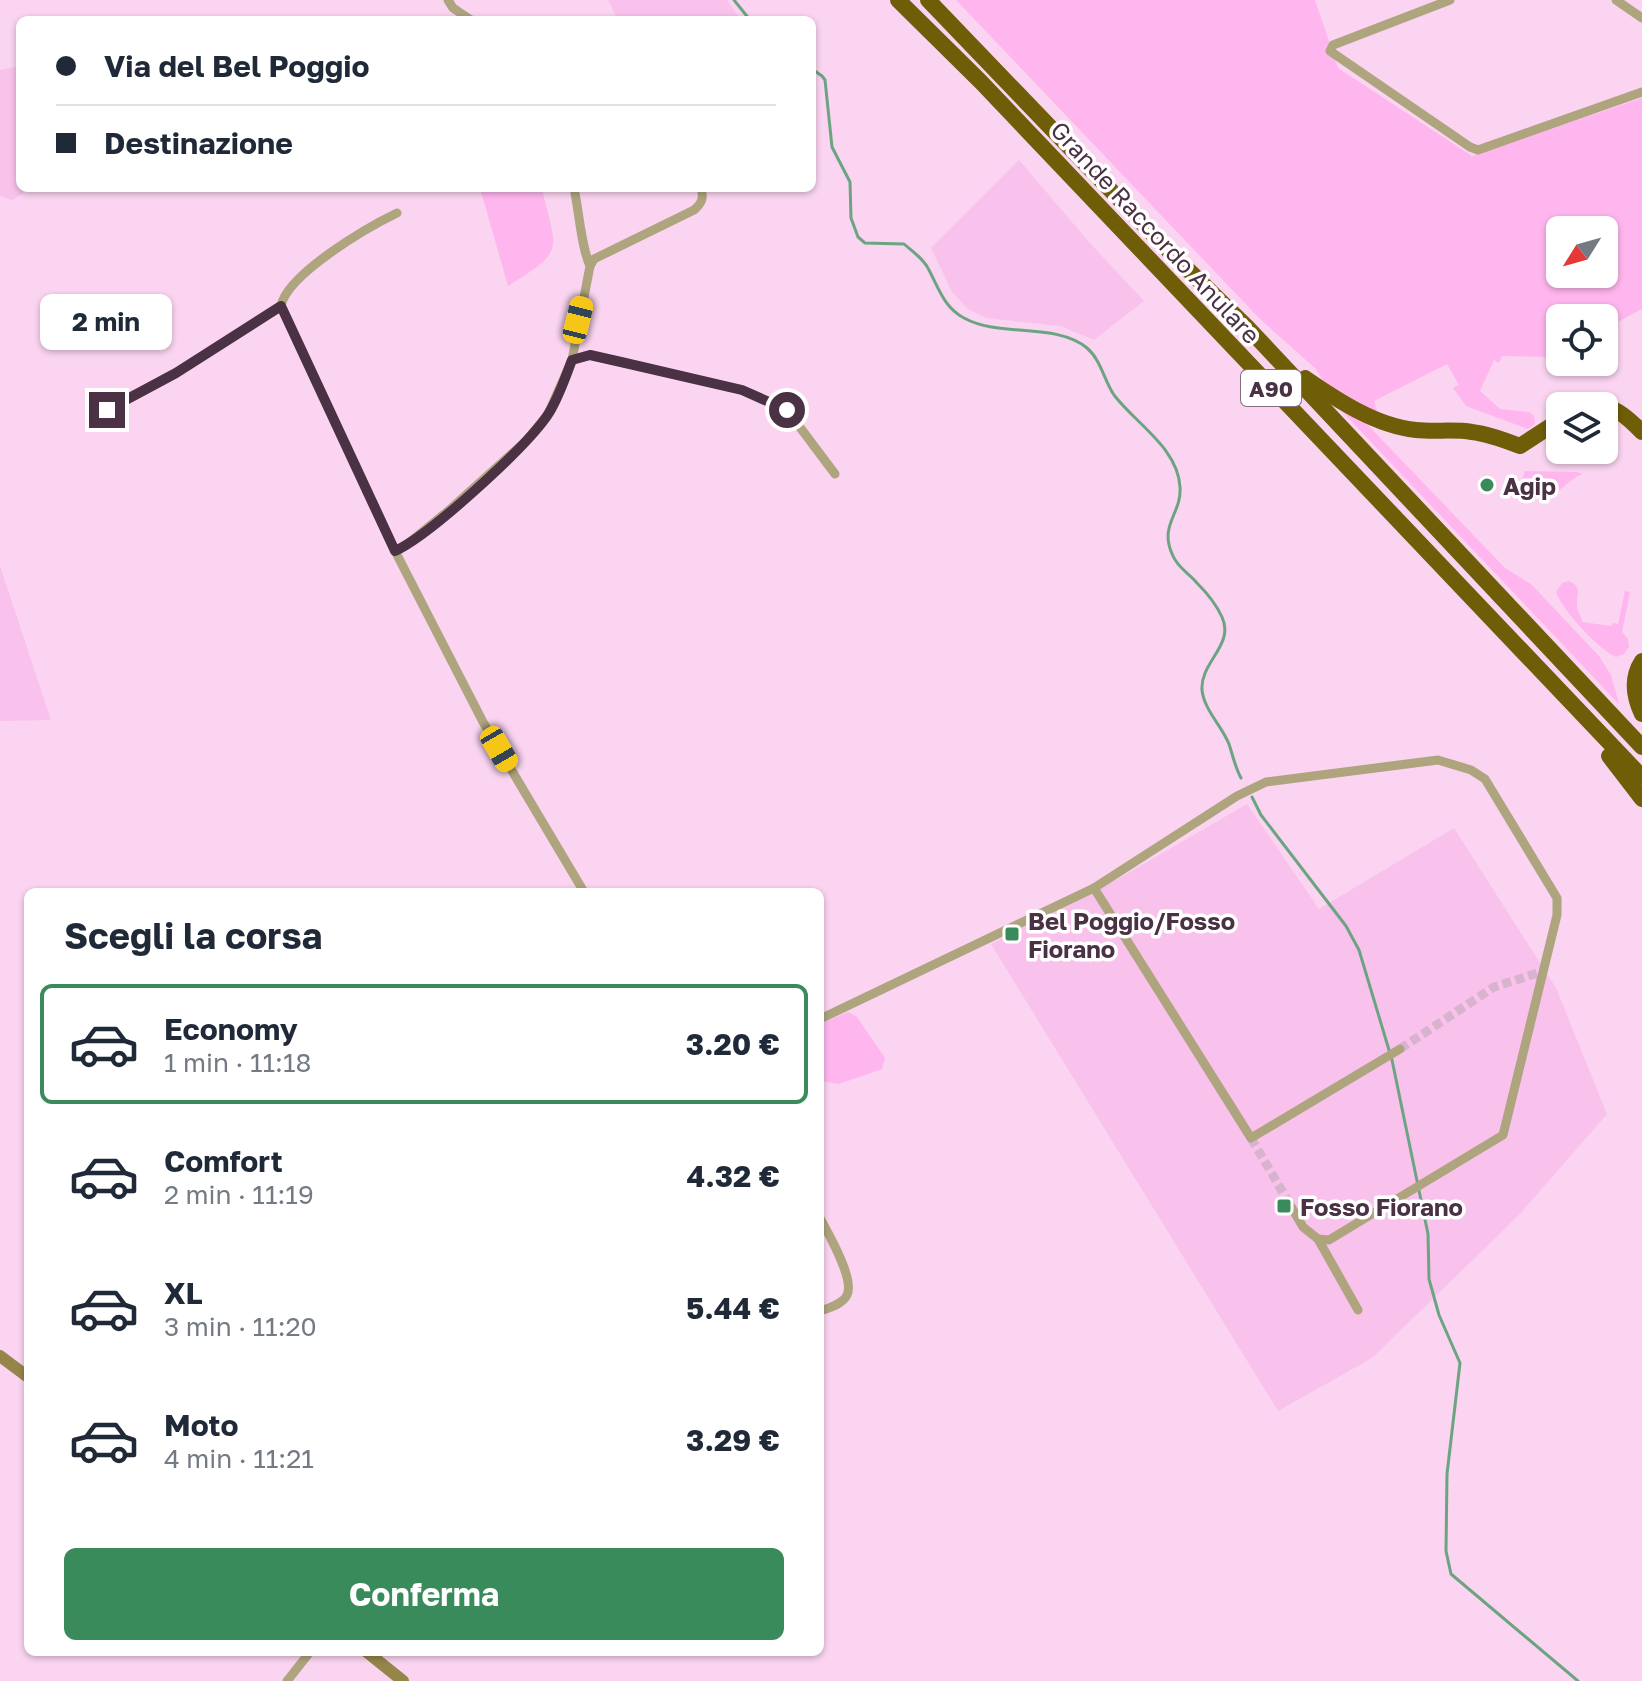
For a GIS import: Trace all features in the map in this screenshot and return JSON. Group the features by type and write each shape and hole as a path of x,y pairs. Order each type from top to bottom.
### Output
{"highway":[{"name":"Grande Raccordo Anulare","path":"898,0 991,93 1642,777"},
{"name":"Grande Raccordo Anulare","path":"928,0 1172,254 1248,328 1642,747"},
{"path":"1248,328 1305,378 1332,397 1365,414 1414,430 1471,432 1495,436 1520,446 1546,429"},
{"path":"1618,412 1642,432"},
{"path":"1642,661 1637,669 1634,687 1642,714"},
{"path":"1557,688 1642,799"}],"street":[{"path":"448,0 465,16"},
{"path":"1450,0 1333,45 1330,51 1478,150 1642,92"},
{"path":"1616,0 1642,18"},
{"path":"575,192 584,254 590,266"},
{"path":"395,551 448,511 526,441 548,414 572,360 590,266 594,259 694,210 701,204 702,192"},
{"path":"107,410 176,373 281,306 289,291 330,253 348,239 397,213"},
{"path":"281,306 395,551 483,722 582,888"},
{"path":"572,360 590,355 753,395 787,410 835,474"},
{"path":"824,1017 1094,888 1237,796 1266,782 1438,760 1471,770 1485,779 1557,898 1557,915 1503,1135 1329,1240 1318,1239"},
{"path":"1094,888 1251,1138 1400,1049"},
{"path":"1289,1203 1303,1227 1318,1239 1358,1310"},
{"path":"824,1226 845,1269 848,1288 842,1302 824,1309"},
{"path":"0,1356 24,1374"},
{"path":"287,1681 307,1656"},
{"path":"372,1656 403,1681"}],"shaded area":[{"path":"608,0 727,0 738,16 616,16"},
{"path":"956,0 1315,0 1338,68 1472,156 1642,98 1642,309 1618,322 1618,304 1546,304 1546,357 1502,356 1499,363 1494,360 1480,391 1500,409 1529,412 1534,416 1535,424 1528,429 1466,406 1453,388 1459,385 1447,364 1374,401 1377,411 1332,397 1316,369 1260,319"},
{"path":"16,67 16,192 25,192 12,200 0,196 0,70"},
{"path":"1019,160 1144,301 1094,340 1060,326 986,318 968,309 952,292 931,248"},
{"path":"481,192 543,192 553,238 552,248 540,265 508,286"},
{"path":"1336,405 1362,419 1505,568 1531,584 1599,656 1611,675 1619,704"},
{"path":"1525,471 1582,474 1540,503 1544,498 1522,481"},
{"path":"0,566 51,720 0,721"},
{"path":"1569,581 1577,588 1577,609 1582,622 1618,624 1625,591 1630,592 1622,632 1628,639 1629,647 1624,654 1616,657 1608,653 1565,609 1556,592 1562,583"},
{"path":"1247,804 1319,909 1454,828 1556,988 1607,1114 1519,1215 1372,1358 1278,1411 991,944 1123,876"},
{"path":"848,1012 857,1017 885,1058 882,1069 839,1084 824,1082 824,1022"}],"waterway":[{"path":"734,0 747,16"},
{"path":"816,72 825,80 832,147 850,182 851,218 858,237 865,243 904,244 924,262 947,303 964,318 994,327 1060,335 1087,348 1096,358 1114,395 1172,460 1180,496 1169,528 1169,545 1178,564 1208,595 1222,617 1224,636 1206,671 1202,690 1206,704 1226,737 1241,778"},
{"path":"1252,797 1261,815 1346,926 1359,950 1392,1060 1428,1234 1429,1279 1439,1315 1460,1363 1447,1474 1446,1551 1451,1574 1578,1681"}],"tunnel":[{"path":"1400,1049 1494,987 1544,971"},
{"path":"1251,1138 1289,1203"}],"place":[{"name":"Agip","path":"1487,485"},
{"name":"Bel Poggio/Fosso Fiorano","path":"1012,934"},
{"name":"Fosso Fiorano","path":"1284,1206"}],"route":[{"path":"107,410 158,384 281,306 395,551 448,511 526,441 548,414 572,360 590,355 742,390 787,410"}]}
